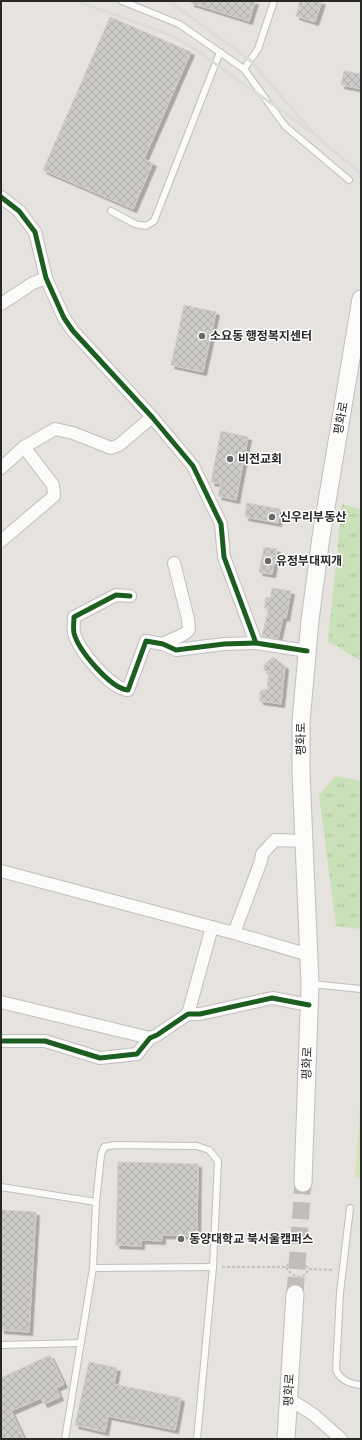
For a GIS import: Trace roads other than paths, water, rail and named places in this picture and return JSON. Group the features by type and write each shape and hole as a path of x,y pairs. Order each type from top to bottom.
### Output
{"main road":[{"name":"평화로","path":"303,1183 310,984 301,772 301,722 307,651 321,537 361,299"},
{"name":"평화로","path":"286,1439 295,1294"}],"street":[{"path":"1,197 19,211 35,232 46,278 64,318 73,331 152,417 193,466 221,524 224,557 256,643"},
{"path":"1,304 33,283 46,278"},
{"path":"1,468 24,448 55,430 73,433 110,448 119,445 152,417"},
{"path":"1,541 54,496 53,485 24,448"},
{"path":"163,644 182,635 189,629 188,619 174,563"},
{"path":"130,596 116,595 74,617 74,634 84,652 108,680 123,690 128,690 146,641 163,644 176,650 224,644 256,643 307,651"},
{"path":"234,933 261,861 262,854 275,840 305,841"},
{"path":"1,871 234,933 309,955"},
{"path":"188,1014 212,927"},
{"path":"1,1041 45,1041 100,1058 137,1054 150,1038 157,1035 188,1014 200,1014 272,998 309,1005"},
{"path":"1,1002 150,1038"},
{"path":"288,1398 314,1415 341,1439"}],"lane":[{"path":"122,1 179,24 244,69 285,126 350,180"},
{"path":"244,69 258,49 274,1"},
{"path":"111,211 135,224 146,226 154,221 220,52"},
{"path":"310,984 361,989"},
{"path":"65,1439 92,1268 96,1202 101,1155 104,1147 115,1145 197,1146 209,1150 218,1161 213,1267 197,1439"},
{"path":"1,1187 96,1202"},
{"path":"350,1208 343,1271 336,1370 338,1375 351,1384 361,1386"},
{"path":"92,1268 213,1267"},
{"path":"1,1345 81,1343"}],"tunnel":[{"path":"295,1294 303,1183"}],"railway":[{"path":"77,1 165,33 189,45 313,133"},
{"path":"169,1 250,60 313,133 361,174"}],"place":[{"name":"소요동 행정복지센터","path":"202,336"},
{"name":"비전교회","path":"230,459"},
{"name":"신우리부동산","path":"272,517"},
{"name":"유정부대찌개","path":"268,561"},
{"name":"동양대학교 북서울캠퍼스","path":"181,1239"}]}
